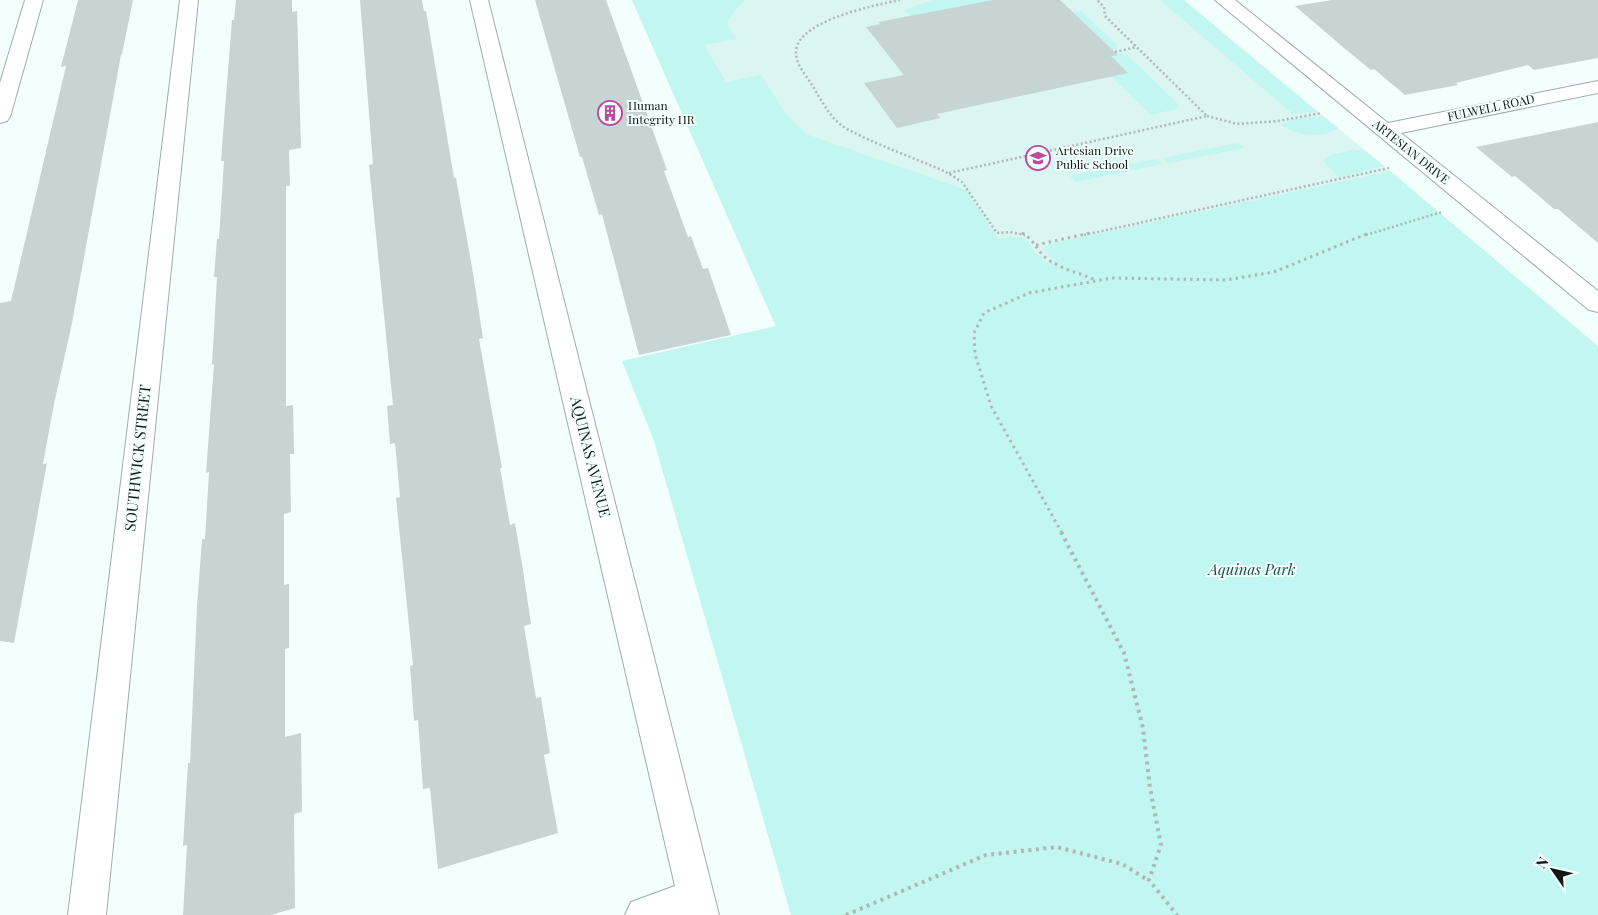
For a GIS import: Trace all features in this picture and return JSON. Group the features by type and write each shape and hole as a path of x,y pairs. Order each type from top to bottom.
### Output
{"street":[{"path":"0,117 34,0"},
{"name":"SOUTHWICK STREET","path":"87,915 189,0"},
{"name":"AQUINAS AVENUE","path":"479,0 698,907"},
{"name":"ARTESIAN DRIVE","path":"1224,0 1596,300"},
{"name":"FULWELL ROAD","path":"1384,130 1598,86"},
{"path":"644,915 698,907"}],"path":[{"path":"900,0 820,23 804,33 798,41 795,50 796,58 832,116 846,128 948,173 962,182 997,233 1009,231 1025,233 1052,262 1097,281"},
{"path":"1097,0 1104,7 1105,16 1208,116"},
{"path":"1115,52 1136,47"},
{"path":"948,173 1208,116 1237,124 1278,121 1322,113"},
{"path":"1036,245 1390,168"},
{"path":"1148,880 1161,844 1150,788 1143,728 1124,653 1085,574 991,406 976,354 974,333 984,313 1028,293 1112,278 1226,280 1274,272 1377,230 1442,212"},
{"path":"846,915 986,855 1057,846 1122,864 1148,880 1177,915"}],"shaded area":[{"name":"Artesian Drive Public School","path":"632,0 1184,0 1402,181 776,327"}],"green space":[{"name":"Aquinas Park","path":"632,0 746,0 728,20 728,26 737,39 704,45 726,82 761,75 786,114 806,134 966,190 998,239 1009,237 1025,238 1035,252 1047,263 1057,261 1047,254 1043,248 1050,244 1390,171 1598,346 1598,915 791,915 653,438 622,361 776,326"},
{"path":"933,0 993,0 911,16 904,10"},
{"path":"1160,0 1184,0 1317,112 1293,114"},
{"path":"1081,11 1118,46 1117,48 1112,49 1073,12"},
{"path":"1122,53 1127,55 1178,104 1176,109 1151,115 1111,76 1128,72 1111,56"},
{"path":"1322,116 1338,128 1325,134 1309,135 1293,131 1280,124 1297,119"},
{"path":"1238,143 1244,148 1168,163 1163,158"},
{"path":"1364,150 1384,166 1339,177 1324,160 1333,154"},
{"path":"1157,159 1162,164 1075,182 1070,176"}],"building":[{"path":"78,0 133,0 121,55 72,323 54,404 43,464 47,463 14,643 0,641 0,303 11,301 66,66 61,67"},
{"path":"236,0 292,0 292,12 297,11 301,148 289,150 290,186 286,186 286,406 293,405 294,454 290,454 291,512 284,514 284,585 289,584 289,648 285,649 285,737 301,733 302,812 294,814 295,908 271,915 183,915 187,845 183,846 188,763 190,763 197,606 202,539 205,539 209,472 206,473 214,364 212,365 217,277 214,277 217,239 219,239 224,161 221,161 232,20 234,20"},
{"path":"360,0 422,0 424,11 426,11 454,178 456,178 472,267 483,338 479,339 502,468 500,468 510,525 515,523 523,570 531,624 524,626 536,698 541,697 550,753 544,755 558,833 438,869 430,788 423,789 418,720 414,721 410,666 413,665 396,498 400,497 395,443 390,444 387,406 393,405 369,165 373,164"},
{"path":"535,0 606,0 667,170 664,171 688,237 691,236 703,269 708,268 731,335 639,355 602,214 599,215 582,157 580,157"},
{"path":"993,0 1060,0 1118,55 1111,56 1128,73 937,114 940,118 897,128 864,83 904,75 866,27 880,24 878,22"},
{"path":"1332,0 1598,0 1598,58 1534,70 1528,65 1456,83 1458,85 1405,95 1374,69 1371,70 1295,6"},
{"path":"1598,122 1598,243 1558,209 1554,209 1515,176 1512,177 1476,147"}],"place":[{"name":"Human Integrity HR","path":"610,113"},
{"name":"Artesian Drive Public School","path":"1038,158"}]}
